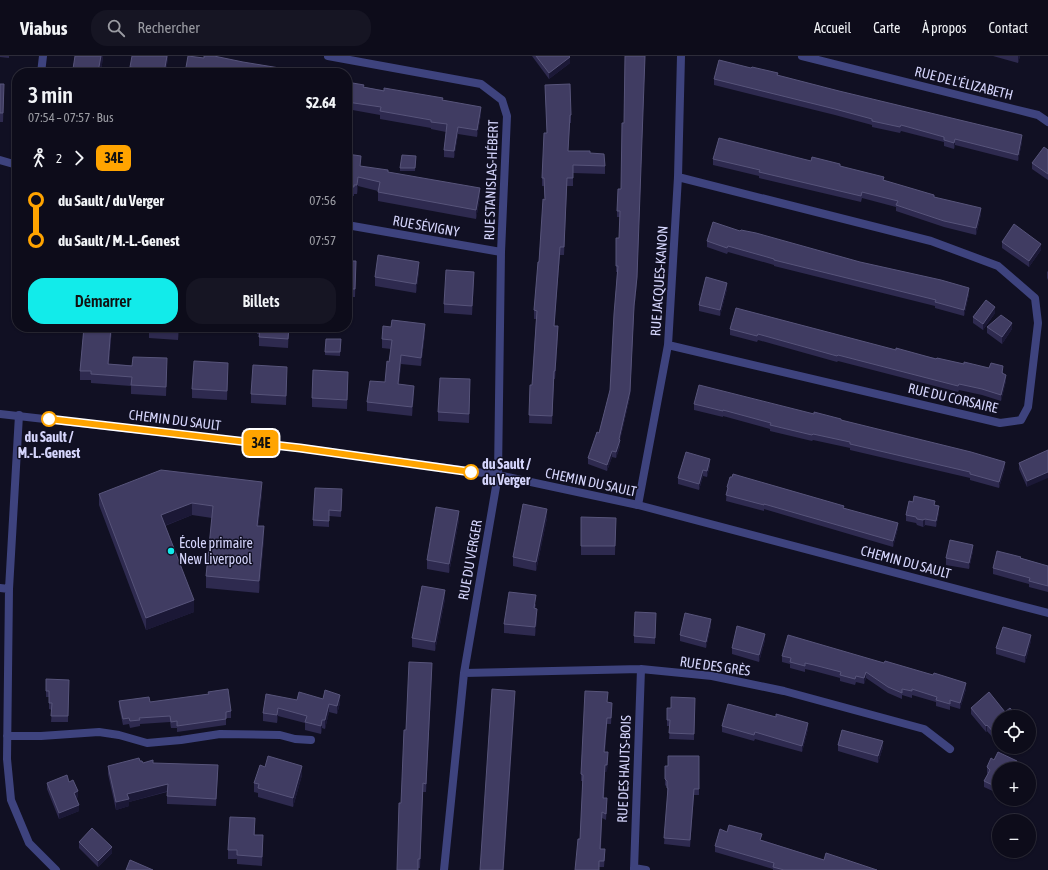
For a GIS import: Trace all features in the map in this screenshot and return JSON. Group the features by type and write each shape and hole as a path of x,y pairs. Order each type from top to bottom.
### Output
{"street":[{"path":"42,68 43,56"},
{"name":"RUE STANISLAS-HÉBERT","path":"328,56 481,84 502,100 507,116 501,252"},
{"name":"RUE JACQUES-KANON","path":"638,504 668,345 678,177 681,56"},
{"name":"RUE DE L'ÉLIZABETH","path":"802,56 1038,115 1048,122"},
{"path":"0,160 12,164"},
{"name":"RUE DU CORSAIRE","path":"668,345 1000,423 1021,420 1028,407 1038,323 1035,298 998,266 931,241 678,177"},
{"name":"RUE SÉVIGNY","path":"352,226 501,252"},
{"name":"RUE DU VERGER","path":"444,870 464,673 498,475 501,252"},
{"name":"CHEMIN DU SAULT","path":"0,414 300,448 498,475 638,504 1048,613"},
{"path":"19,415 9,589 7,736 3,759 11,800 29,843 56,870"},
{"path":"0,588 9,589"},
{"name":"RUE DES GRÈS","path":"464,673 641,670 712,676 784,690 924,729 950,749"},
{"name":"RUE DES HAUTS-BOIS","path":"634,869 641,670"},
{"path":"7,736 41,736 100,732 119,735 147,743 220,734 280,735 295,739 311,740"},
{"path":"634,869 646,870"}],"building":[{"path":"75,56 101,56 99,68 73,68"},
{"path":"132,56 167,56 165,68 130,67"},
{"path":"188,56 204,58 204,56 214,56 280,68 186,68"},
{"path":"536,56 569,56 570,57 549,73"},
{"path":"625,56 645,56 637,277 634,306 630,391 620,440 616,452 612,451 607,465 588,458 597,432 599,433 610,390 618,266 616,266 616,238 619,238 620,211 617,211 618,189 621,189"},
{"path":"719,60 778,73 777,75 839,91 1022,135 1018,155 955,139 954,143 944,140 944,137 901,125 900,127 872,121 872,119 835,109 714,79"},
{"path":"352,83 364,85 363,87 384,91 384,88 443,98 442,100 481,107 477,130 458,127 454,151 444,150 447,124 380,111 381,107 352,103"},
{"path":"0,84 4,84 3,113 0,113"},
{"path":"570,84 571,115 568,151 590,151 590,153 604,154 605,166 573,165 573,178 567,178 564,247 560,247 554,326 558,326 552,416 529,415 530,385 532,385 537,311 534,310 543,199 545,200 544,178 542,178 544,133 547,133 545,85"},
{"path":"719,138 811,161 812,157 840,164 840,166 884,177 883,180 934,195 934,197 981,208 976,228 944,221 896,205 898,201 862,192 861,196 759,172 760,170 713,159"},
{"path":"1044,147 1048,150 1048,174 1032,163"},
{"path":"352,155 361,156 360,166 480,188 476,210 378,192 380,182 358,177 357,185 354,185 354,187 352,187"},
{"path":"402,155 416,156 415,168 400,168"},
{"path":"713,222 740,231 756,233 860,262 941,280 969,288 964,310 935,302 936,300 774,260 728,246 727,248 707,241"},
{"path":"1014,224 1041,244 1029,261 1002,242"},
{"path":"378,255 419,262 416,284 375,277"},
{"path":"352,261 356,261 355,289 352,289"},
{"path":"446,270 474,272 472,306 444,304"},
{"path":"706,277 727,283 720,310 699,305"},
{"path":"986,300 995,307 983,324 973,317"},
{"path":"736,308 936,359 964,364 964,362 989,368 991,363 1003,366 1002,373 1006,375 1001,395 982,389 959,384 958,386 838,355 837,356 758,334 757,336 730,329"},
{"path":"1001,315 1012,323 1002,337 987,327"},
{"path":"392,320 425,324 421,358 401,355 398,384 414,386 412,407 367,402 370,381 385,382 387,361 389,362 392,340 382,339 383,326 391,327"},
{"path":"84,332 111,332 108,364 132,366 133,357 167,358 166,387 131,385 132,377 91,374 91,371 80,371"},
{"path":"260,332 289,332 288,339 259,337"},
{"path":"326,339 341,339 340,352 325,352"},
{"path":"194,361 228,363 227,391 192,389"},
{"path":"253,365 287,367 286,396 251,394"},
{"path":"313,370 348,372 347,400 312,398"},
{"path":"440,378 470,379 469,414 438,412"},
{"path":"699,385 814,414 814,412 1005,462 999,482 970,474 970,472 850,444 850,442 770,425 771,423 694,404"},
{"path":"1048,450 1048,472 1027,481 1019,463"},
{"path":"686,452 710,459 707,471 703,470 699,484 678,478"},
{"path":"161,470 262,482 257,526 264,526 259,581 206,576 213,506 192,503 161,515 194,600 146,618 99,494"},
{"path":"733,474 844,506 843,508 898,523 893,541 764,504 726,495 730,477 732,477"},
{"path":"315,488 342,489 341,511 329,510 329,521 313,520"},
{"path":"914,496 935,501 934,505 939,506 936,521 917,519 916,517 906,515 909,501 913,502"},
{"path":"523,504 547,509 536,562 513,557"},
{"path":"436,507 459,511 449,564 427,560"},
{"path":"581,517 616,518 615,546 581,546"},
{"path":"950,540 973,545 969,563 946,558"},
{"path":"997,551 1048,566 1048,586 1029,581 1030,578 993,568"},
{"path":"422,586 445,590 435,642 412,638"},
{"path":"509,592 536,595 534,608 537,609 535,627 504,624"},
{"path":"635,612 656,613 655,638 634,636"},
{"path":"685,613 711,619 706,642 680,635"},
{"path":"737,626 765,634 759,655 732,648"},
{"path":"1003,627 1031,635 1025,656 996,648"},
{"path":"788,635 884,663 885,661 933,675 934,673 966,683 960,703 950,700 950,704 936,700 937,697 912,689 912,691 902,689 902,693 888,687 866,672 864,678 856,676 855,679 840,675 841,672 805,663 805,666 790,662 791,658 782,656"},
{"path":"409,662 432,663 426,784 423,783 420,859 418,859 418,870 397,870 399,803 401,803"},
{"path":"46,679 69,680 68,716 51,716 52,703 49,703 49,691 46,691"},
{"path":"228,689 231,711 226,712 226,719 177,726 177,721 171,722 170,716 139,718 140,720 130,721 129,718 123,719 119,701 149,697 150,702 209,694 208,692"},
{"path":"492,689 515,691 503,870 480,870"},
{"path":"325,690 340,695 337,706 329,704 325,720 322,720 321,726 305,722 307,716 278,708 277,715 263,713 266,694 297,700 299,692 323,699"},
{"path":"585,691 608,692 607,702 612,703 611,718 607,718 604,752 608,752 607,765 605,765 603,798 607,798 606,814 602,812 600,849 605,849 604,861 599,861 599,870 575,870 578,839 580,839"},
{"path":"989,692 1003,710 992,710 992,731 987,725 986,726 971,708"},
{"path":"671,697 695,698 694,734 669,733 670,720 667,720 667,708 671,708"},
{"path":"728,704 776,717 776,714 808,723 802,746 755,732 754,735 722,726"},
{"path":"842,730 883,741 878,756 838,745"},
{"path":"997,754 1002,754 1017,761 992,762 992,785 984,781 990,770 987,767 991,758 994,760"},
{"path":"268,756 302,766 293,798 258,788 259,784 254,783 260,765 265,767"},
{"path":"668,756 699,756 699,789 694,789 690,840 664,838 668,788 667,781 665,779 665,766 668,766"},
{"path":"139,758 143,763 153,760 153,763 218,765 216,799 167,796 168,784 127,794 129,799 116,802 108,766"},
{"path":"67,775 69,782 73,780 78,791 74,793 79,805 59,813 47,783"},
{"path":"230,817 255,818 254,835 263,835 262,857 237,855 237,850 228,850"},
{"path":"729,825 762,834 760,840 824,860 826,853 877,870 784,870 773,867 774,863 715,846 720,829 727,832"},
{"path":"92,828 112,847 98,861 79,842"},
{"path":"130,860 153,870 126,870"}],"bus line":[{"name":"34E","path":"49,419 300,448 471,472"}],"place":[{"name":"du Sault / M.-L.-Genest","path":"49,419"},
{"name":"du Sault / du Verger","path":"471,472"},
{"name":"École primaire New Liverpool","path":"171,551"}]}
